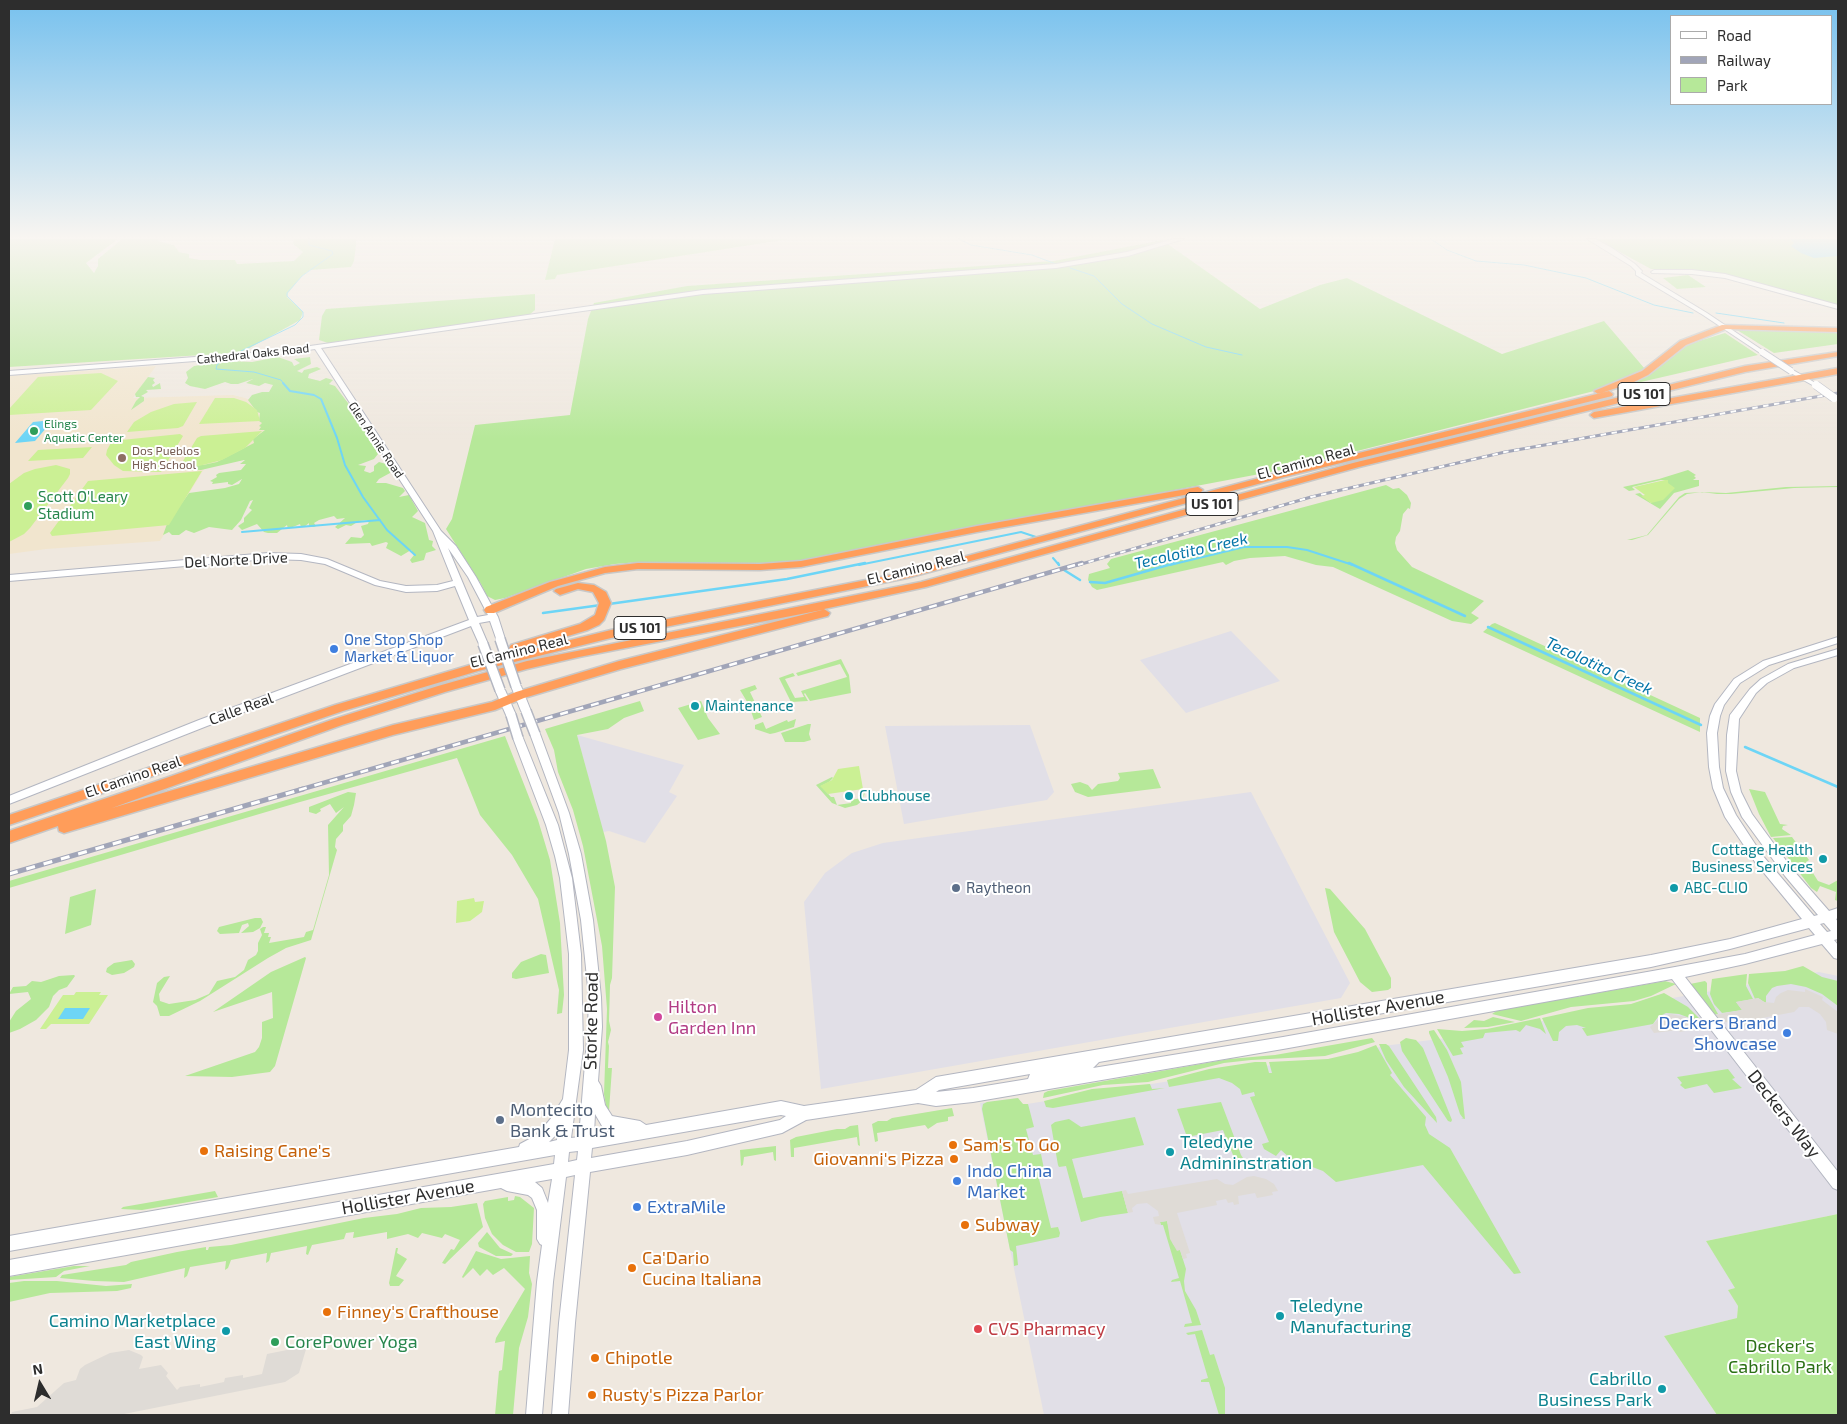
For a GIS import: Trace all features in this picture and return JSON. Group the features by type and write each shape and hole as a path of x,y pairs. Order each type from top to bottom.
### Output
{"highway":[{"path":"1482,424 1629,381 1645,373 1683,343 1725,327 1838,330"},
{"name":"El Camino Real","path":"9,820 339,708 435,678 522,655 611,634 907,576 1282,474 1482,424 1715,368 1838,347"},
{"name":"El Camino Real","path":"9,837 171,782 338,722 482,677 579,653 854,600 974,571 1293,481 1745,369 1838,354"},
{"path":"1452,442 1464,442 1519,428 1838,371"},
{"path":"491,614 554,584 605,570 638,566 746,567 801,564 977,529 1282,474"},
{"path":"9,842 393,730 495,706 502,696 518,690 955,581 974,571"},
{"path":"339,708 476,660 584,627 595,622 604,604 597,590 578,586 566,588 491,614"}],"main road":[{"name":"Cathedral Oaks Road","path":"9,372 238,356 317,348 607,305"},
{"path":"1692,305 1836,399"},
{"path":"1697,305 1705,314"},
{"path":"323,358 326,352 343,344"},
{"name":"Glen Annie Road","path":"317,348 436,531 474,621 502,696"},
{"name":"Glen Annie Road","path":"436,531 445,538 462,560 491,614 500,639"},
{"name":"Del Norte Drive","path":"9,578 226,558 275,556 327,562 378,583 406,589 438,588 458,582"},
{"name":"Calle Real","path":"9,800 491,614"},
{"name":"Storke Road","path":"500,639 570,831 581,883 594,982 595,1027 560,1415"},
{"path":"1838,640 1785,656 1750,672 1737,681 1727,692 1715,716 1712,742 1718,788 1730,817 1759,859 1838,954"},
{"path":"1838,652 1791,666 1764,680 1753,691 1734,718 1731,750 1733,781 1748,817 1789,873 1833,915 1838,930"},
{"name":"Storke Road","path":"502,696 552,825 566,878 575,963 576,1050 545,1282 534,1415"},
{"name":"Hollister Avenue","path":"918,1096 936,1084 1651,961 1730,944 1833,915"},
{"name":"Hollister Avenue","path":"9,1244 510,1154 782,1108 804,1113 918,1096 936,1099 1032,1085 1675,973 1745,959 1826,939 1838,934"},
{"name":"Deckers Way","path":"1675,973 1838,1183"},
{"path":"1032,1085 1036,1076 1085,1067 1094,1058"},
{"path":"590,1075 599,1108 607,1120 624,1127 664,1128"},
{"path":"510,1154 530,1147 548,1133 563,1112 572,1086"},
{"name":"Hollister Avenue","path":"9,1268 704,1144 782,1126 804,1113"},
{"path":"473,1185 516,1184 532,1188 537,1193 544,1210 546,1229 542,1267 545,1282"}],"shaded area":[{"name":"Dos Pueblos High School","path":"156,366 133,398 233,395 259,404 265,430 245,453 204,469 160,541 46,549 9,554 9,376"},
{"path":"1231,631 1280,681 1186,713 1140,660"},
{"path":"1030,725 1054,792 1047,800 904,824 885,726"},
{"path":"577,735 684,765 669,792 677,796 645,843 609,831 597,833 597,811"},
{"path":"1251,792 1350,983 1341,998 821,1089 804,902 825,873 852,853 883,843"},
{"path":"1819,972 1838,976 1838,1214 1706,1241 1736,1288 1728,1290 1738,1306 1737,1318 1664,1336 1717,1415 1044,1415 980,1103 1018,1098 1021,1105 1170,1081 1237,1067 1320,1063 1342,1059 1383,1046 1447,1038"},
{"path":"1805,989 1823,997 1822,1000 1838,1012 1838,1034 1827,1030 1826,1022 1820,1014 1809,1007 1799,1007 1794,1012 1757,1019 1761,1024 1736,1028 1730,1027 1727,1022 1719,1022 1714,1015 1742,1010 1736,1002 1758,998 1764,1002 1774,1003 1776,997 1781,993 1788,990 1805,992"},
{"path":"1671,1014 1686,1017 1686,1021 1690,1022 1703,1017 1709,1024 1697,1025 1696,1029 1680,1032 1678,1030 1654,1033 1650,1027 1661,1017"},
{"path":"1254,1176 1266,1179 1274,1184 1278,1191 1272,1192 1273,1195 1257,1198 1255,1193 1238,1196 1239,1204 1228,1203 1226,1199 1216,1201 1217,1205 1177,1213 1190,1253 1186,1254 1187,1258 1183,1259 1180,1250 1177,1251 1170,1239 1167,1221 1160,1222 1161,1225 1155,1224 1153,1217 1159,1216 1158,1211 1147,1203 1137,1204 1132,1208 1133,1212 1128,1213 1122,1191 1126,1190 1128,1194 1217,1179 1225,1184 1233,1185 1247,1177"},
{"path":"307,1346 299,1373 285,1382 119,1415 11,1415 12,1412 37,1407 64,1383 76,1380 80,1369 85,1365 110,1353 129,1350 141,1355 143,1357 139,1369 161,1365 168,1373 166,1376 177,1390 180,1387 200,1384 200,1387 224,1382 225,1378 243,1375 243,1378 262,1374 267,1354"}],"green space":[{"path":"9,305 296,305 303,312 300,320 246,350 235,353 9,367"},
{"path":"375,305 535,305 535,310 529,315 328,343 319,340 322,316 326,309"},
{"path":"593,305 1255,305 1260,309 1269,305 1403,305 1502,354 1604,321 1645,369 1631,378 1606,388 1286,469 794,562 763,564 639,562 615,564 586,569 495,600 487,596 446,529 452,519 475,425 570,415 588,319"},
{"path":"1737,330 1838,332 1838,344 1774,353"},
{"path":"1725,333 1758,355 1628,385 1648,376 1689,344"},
{"path":"278,357 292,362 294,366 300,363 294,359 310,357 311,364 297,371 302,373 304,370 317,367 321,369 309,374 308,378 320,381 326,378 333,380 329,384 335,386 348,403 378,454 374,459 358,465 366,466 364,471 370,473 374,471 374,466 379,462 393,466 390,473 379,479 376,483 386,483 403,488 405,491 399,497 409,495 418,511 412,517 425,523 429,540 433,541 432,546 436,550 426,553 424,560 412,563 410,560 414,555 411,550 401,556 386,548 388,543 386,542 372,546 370,543 345,544 351,537 361,538 364,535 361,526 368,524 369,521 367,520 338,529 335,527 345,518 337,519 334,516 319,520 314,523 316,526 314,527 309,527 309,523 304,527 301,527 300,524 288,529 287,525 277,533 264,532 257,524 242,530 238,526 244,522 244,518 252,510 249,508 253,500 250,501 241,520 232,530 209,527 194,533 186,530 179,535 172,535 169,532 163,535 167,524 189,493 239,484 242,479 232,485 228,484 228,482 212,484 213,482 210,481 217,477 216,475 219,473 241,470 246,464 240,464 244,460 201,470 173,470 170,468 179,465 203,465 217,462 254,443 253,439 265,430 259,430 261,427 259,426 262,423 259,421 260,413 257,412 248,400 252,395 269,392 273,385 265,383 259,386 246,383 253,379 238,384 225,382 205,389 185,383 188,378 186,372 194,366 228,361 252,362"},
{"path":"101,373 118,381 91,410 9,415 9,409 38,377"},
{"path":"148,377 155,378 153,380 155,383 152,385 153,387 160,383 161,389 146,390 148,392 141,396 144,397 144,401 131,410 140,397 136,397 135,394"},
{"path":"215,398 234,398 246,402 257,410 260,421 199,424"},
{"path":"197,402 183,426 127,432 134,422 151,412 174,404"},
{"path":"262,431 245,448 222,460 199,466 180,466 197,438 201,436"},
{"path":"180,434 183,436 161,472 123,471 114,465 106,455 112,441"},
{"path":"92,447 83,458 28,461 38,450"},
{"name":"Scott O'Leary Stadium","path":"56,465 70,469 68,478 30,528 24,534 9,542 9,484 24,473"},
{"path":"1688,470 1696,475 1694,476 1696,478 1693,480 1699,480 1699,486 1674,493 1660,509 1635,494 1640,493 1651,503 1668,480 1632,487 1635,490 1629,491 1623,487 1659,479"},
{"path":"202,471 169,525 52,536 50,533 88,481"},
{"path":"1668,480 1668,483 1675,488 1663,500 1651,503 1641,496 1645,495 1634,487"},
{"path":"1386,485 1393,489 1399,488 1407,495 1411,503 1410,509 1408,508 1403,514 1400,531 1396,537 1397,550 1412,567 1484,601 1471,613 1479,618 1471,624 1452,621 1333,567 1316,565 1285,556 1250,558 1234,561 1226,565 1223,562 1097,590 1092,587 1088,580 1089,574 1110,568 1107,564 1111,559"},
{"path":"1838,486 1731,494 1702,492 1726,493 1786,487"},
{"path":"1701,492 1687,494 1679,499 1648,535 1627,540 1647,535 1679,497 1685,493"},
{"path":"1495,623 1700,718 1700,732 1483,632"},
{"path":"841,659 849,675 851,693 810,701 805,693 808,701 791,702 779,678 793,673 795,676 785,679 795,698 804,697 801,691 847,677 840,664 798,676 796,673"},
{"path":"755,685 757,689 750,692 762,717 754,720 749,705 740,690"},
{"path":"640,701 644,711 624,718 608,729 577,735 606,841 615,887 612,978 610,985 609,1021 611,1030 608,1042 608,1068 612,1068 609,1111 604,1094 607,1009 602,946 583,846 573,810 558,772 554,750 545,729"},
{"path":"701,701 708,718 720,734 698,740 678,708"},
{"path":"796,719 794,727 775,733 770,734 755,729 755,725 763,722 766,729 787,720 788,722"},
{"path":"811,724 809,734 811,740 785,742 781,733"},
{"path":"505,736 538,820 550,860 560,923 564,995 562,1013 557,1014 559,990 538,899 512,855 480,815 457,758 9,888 9,881"},
{"path":"859,766 863,789 828,794 820,786 832,780 838,769"},
{"path":"1153,769 1161,788 1088,797 1075,792 1071,784 1080,782 1088,785 1092,790 1098,784 1118,781 1120,778 1118,773"},
{"path":"832,777 829,782 821,786 831,797 834,797 837,805 832,803 816,785"},
{"path":"1749,789 1765,792 1780,824 1788,825 1783,826 1782,829 1791,835 1771,837"},
{"path":"348,792 356,793 354,805 351,816 343,825 343,831 336,839 335,847 337,850 311,940 286,948 200,1001 169,1016 160,1016 157,1006 153,1002 157,983 164,977 170,976 159,994 160,1001 169,1004 195,1000 209,994 217,981 235,977 244,970 248,960 256,955 258,951 258,943 262,935 260,929 263,927 266,927 264,933 269,933 268,937 271,937 269,943 304,937 306,932 313,930 329,875 328,825 344,807 336,813 330,804 320,809 321,811 316,814 309,812 309,807"},
{"path":"860,792 865,792 863,800 857,805 845,808 837,805 851,803 851,800 861,798"},
{"path":"1792,837 1809,860 1806,862 1818,881 1829,885 1838,880 1838,901 1835,900 1836,892 1820,886 1817,892 1811,888 1773,838"},
{"path":"1325,888 1330,889 1365,929 1391,978 1391,988 1388,990 1372,992 1360,982 1334,932"},
{"path":"96,889 91,925 65,934 70,897"},
{"path":"474,898 475,902 484,901 482,912 470,921 456,923 457,901"},
{"path":"261,918 263,922 260,928 253,932 241,933 249,926 248,923 242,925 239,933 220,934 217,931 219,927"},
{"path":"541,954 546,955 549,973 516,979 512,978 512,973 521,962"},
{"path":"305,957 275,1066 270,1072 232,1077 185,1076 255,1052 262,1038 262,1022 273,1018 272,992 213,1012 271,972"},
{"path":"132,960 135,964 134,967 124,973 112,975 106,972 107,968 114,963"},
{"path":"1803,966 1822,977 1838,981 1838,1006 1822,994 1806,987 1791,984 1772,988 1766,996 1766,1003 1758,998 1755,999 1748,983 1749,974 1785,971"},
{"path":"1747,974 1746,986 1753,999 1736,1002 1742,1010 1722,1013 1714,1004 1710,994 1712,979"},
{"path":"74,975 67,987 59,990 53,996 49,1007 36,1020 9,1033 9,1022 16,1011 31,999 28,992 9,994 13,987 26,986 32,981 41,982 59,976"},
{"path":"1665,981 1676,984 1651,996 1634,1001 1571,1007 1521,1021 1492,1014 1498,1010"},
{"path":"1705,981 1707,983 1707,994 1718,1014 1714,1015 1690,984"},
{"path":"76,992 101,992 99,995 108,995 89,1024 51,1024 46,1029 40,1029 63,995 74,995"},
{"path":"1664,993 1688,1007 1699,1018 1695,1020 1679,1014 1666,1013 1658,1017 1653,1024 1587,1036 1582,1028 1586,1028 1577,1025 1566,1026 1559,1032 1558,1041 1553,1041 1542,1018 1588,1008 1631,1004"},
{"path":"1493,1017 1515,1022 1488,1027 1464,1028 1474,1020 1484,1021"},
{"path":"1540,1018 1546,1034 1540,1029 1526,1025 1520,1032 1516,1030 1485,1033 1483,1038 1461,1042 1464,1047 1460,1048 1463,1054 1453,1056 1437,1029 1462,1031 1487,1029"},
{"path":"1434,1030 1447,1050 1461,1082 1465,1119 1461,1118 1463,1118 1448,1077 1429,1033 1429,1031"},
{"path":"1372,1038 1375,1042 1325,1056 1224,1063 1148,1082 1103,1085 1043,1098 1044,1093 1048,1091 1229,1059 1275,1055"},
{"path":"1406,1038 1416,1040 1423,1048 1452,1120 1451,1122 1448,1121 1402,1051 1400,1042"},
{"path":"1379,1044 1389,1046 1436,1117 1437,1123 1404,1087 1386,1060"},
{"path":"1376,1045 1392,1073 1390,1075 1426,1117 1425,1125 1429,1134 1450,1148 1521,1273 1514,1274 1423,1165 1336,1182 1323,1171 1291,1159 1281,1150 1276,1156 1264,1149 1262,1144 1269,1142 1250,1097 1255,1096 1254,1092 1242,1095 1240,1089 1232,1083 1219,1078 1169,1087 1167,1080 1209,1069 1255,1062 1266,1062 1269,1073 1272,1073 1269,1062 1328,1059 1358,1052"},
{"path":"1728,1069 1735,1078 1732,1079 1742,1088 1714,1093 1707,1084 1685,1089 1680,1085 1682,1083 1677,1077"},
{"path":"1150,1084 1152,1089 1165,1088 1053,1108 1046,1107 1044,1101 1092,1089"},
{"path":"1018,1098 1023,1104 1028,1104 1034,1127 1026,1129 1033,1155 1041,1154 1044,1169 1037,1171 1051,1228 1058,1227 1060,1233 1059,1237 1016,1246 1018,1265 1014,1266 1013,1252 1010,1250 982,1109 983,1104 987,1102"},
{"path":"1221,1102 1243,1158 1235,1160 1223,1130 1187,1137 1177,1109"},
{"path":"952,1108 954,1116 948,1117 948,1121 937,1123 928,1129 925,1125 877,1133 878,1141 875,1142 872,1124 878,1121 887,1121 892,1118"},
{"path":"1135,1117 1144,1145 1072,1159 1083,1198 1122,1191 1128,1213 1081,1222 1066,1166 1059,1167 1058,1165 1051,1125 1055,1122 1069,1119 1081,1127"},
{"path":"858,1125 860,1146 858,1145 857,1137 794,1148 794,1157 791,1157 790,1140 796,1137"},
{"path":"776,1146 776,1161 774,1160 773,1152 744,1157 743,1165 741,1166 740,1150"},
{"path":"215,1191 218,1197 142,1210 121,1209 123,1207"},
{"path":"515,1196 520,1197 534,1208 532,1244 529,1252 516,1252 503,1245 492,1234 485,1218 483,1204 485,1201 508,1197 508,1201 514,1200"},
{"path":"477,1203 483,1227 445,1264 442,1263 451,1249 454,1250 460,1240 445,1234 442,1238 422,1233 418,1238 408,1234 387,1239 387,1232 353,1238 354,1232 346,1233 344,1239 312,1245 308,1255 306,1254 307,1246 271,1253 269,1261 266,1263 267,1253 231,1260 228,1268 225,1270 226,1261 190,1267 187,1276 184,1278 185,1268 124,1282 60,1278 62,1275 126,1265 131,1262 177,1252 206,1247 206,1250 208,1250 209,1247 231,1245 364,1218 397,1214 421,1208 451,1207"},
{"name":"Decker's Cabrillo Park","path":"1838,1214 1838,1415 1717,1415 1664,1336 1737,1318 1738,1306 1728,1290 1735,1288 1706,1241"},
{"path":"1167,1221 1173,1244 1180,1250 1186,1269 1185,1291 1196,1310 1201,1325 1184,1327 1185,1324 1192,1323 1180,1281 1171,1282 1179,1278 1163,1225 1160,1222"},
{"path":"487,1232 500,1248 513,1254 511,1256 496,1256 479,1247 478,1243"},
{"path":"396,1248 398,1248 397,1253 407,1259 396,1276 404,1280 399,1286 390,1286 389,1283"},
{"path":"476,1251 501,1259 530,1256 529,1273 532,1284 528,1317 519,1348 513,1415 495,1415 499,1371 502,1370 505,1341 495,1343 496,1338 525,1289 504,1268 493,1275 487,1269 480,1276 473,1268 463,1278"},
{"path":"74,1266 90,1266 64,1271 56,1277 9,1280 9,1277"},
{"path":"57,1281 106,1286 132,1284 131,1288 117,1291 50,1293 9,1302 9,1283"},
{"path":"1202,1330 1210,1355 1214,1354 1225,1388 1225,1415 1219,1415 1209,1382 1201,1382 1201,1380 1208,1378 1195,1334 1188,1335 1186,1333"}],"water":[{"name":"Elings Aquatic Center","path":"53,420 35,441 15,443 33,422"},
{"path":"65,1008 90,1008 83,1019 58,1019"}],"waterway":[{"path":"241,351 295,325 303,317 303,312 296,305"},
{"path":"1124,305 1152,324 1206,347 1242,355"},
{"path":"1656,305 1693,313"},
{"path":"1716,313 1784,323"},
{"path":"224,359 217,365 216,369 254,372 281,380 284,384"},
{"path":"283,383 290,391 314,395 321,399 337,438 345,465 363,497 380,520"},
{"path":"242,532 380,520"},
{"path":"380,520 387,530 415,555"},
{"path":"859,565 1021,532 1036,537"},
{"name":"Tecolotito Creek","path":"1170,565 1244,547 1287,547 1307,550 1353,565"},
{"path":"1053,558 1059,565 1058,563"},
{"path":"609,604 787,579 865,563"},
{"name":"Tecolotito Creek","path":"1090,582 1105,583 1175,563"},
{"name":"Tecolotito Creek","path":"1349,563 1465,616"},
{"path":"1064,570 1080,580"},
{"path":"543,613 601,605"},
{"name":"Tecolotito Creek","path":"1488,627 1701,725"},
{"path":"1745,747 1838,787"}],"railway":[{"path":"1078,565 1311,497 1505,452 1838,393"},
{"path":"299,790 1082,563"},
{"path":"9,874 303,789"}],"place":[{"name":"Elings Aquatic Center","path":"34,431"},
{"name":"Dos Pueblos High School","path":"122,458"},
{"name":"Scott O'Leary Stadium","path":"28,506"},
{"name":"One Stop Shop Market & Liquor","path":"334,649"},
{"name":"Maintenance","path":"695,706"},
{"name":"Clubhouse","path":"849,796"},
{"name":"Cottage Health Business Services","path":"1823,859"},
{"name":"Raytheon","path":"956,888"},
{"name":"ABC-CLIO","path":"1674,888"},
{"name":"Hilton Garden Inn","path":"658,1017"},
{"name":"Deckers Brand Showcase","path":"1787,1033"},
{"name":"Montecito Bank & Trust","path":"500,1120"},
{"name":"Sam's To Go","path":"953,1145"},
{"name":"Raising Cane's","path":"204,1151"},
{"name":"Teledyne Admininstration","path":"1170,1152"},
{"name":"Giovanni's Pizza","path":"954,1159"},
{"name":"Indo China Market","path":"957,1181"},
{"name":"ExtraMile","path":"637,1207"},
{"name":"Subway","path":"965,1225"},
{"name":"Ca'Dario Cucina Italiana","path":"632,1268"},
{"name":"Finney's Crafthouse","path":"327,1312"},
{"name":"Teledyne Manufacturing","path":"1280,1316"},
{"name":"CVS Pharmacy","path":"978,1329"},
{"name":"Camino Marketplace East Wing","path":"226,1331"},
{"name":"CorePower Yoga","path":"275,1342"},
{"name":"Chipotle","path":"595,1358"},
{"name":"Cabrillo Business Park","path":"1662,1389"},
{"name":"Rusty's Pizza Parlor","path":"592,1395"}]}
